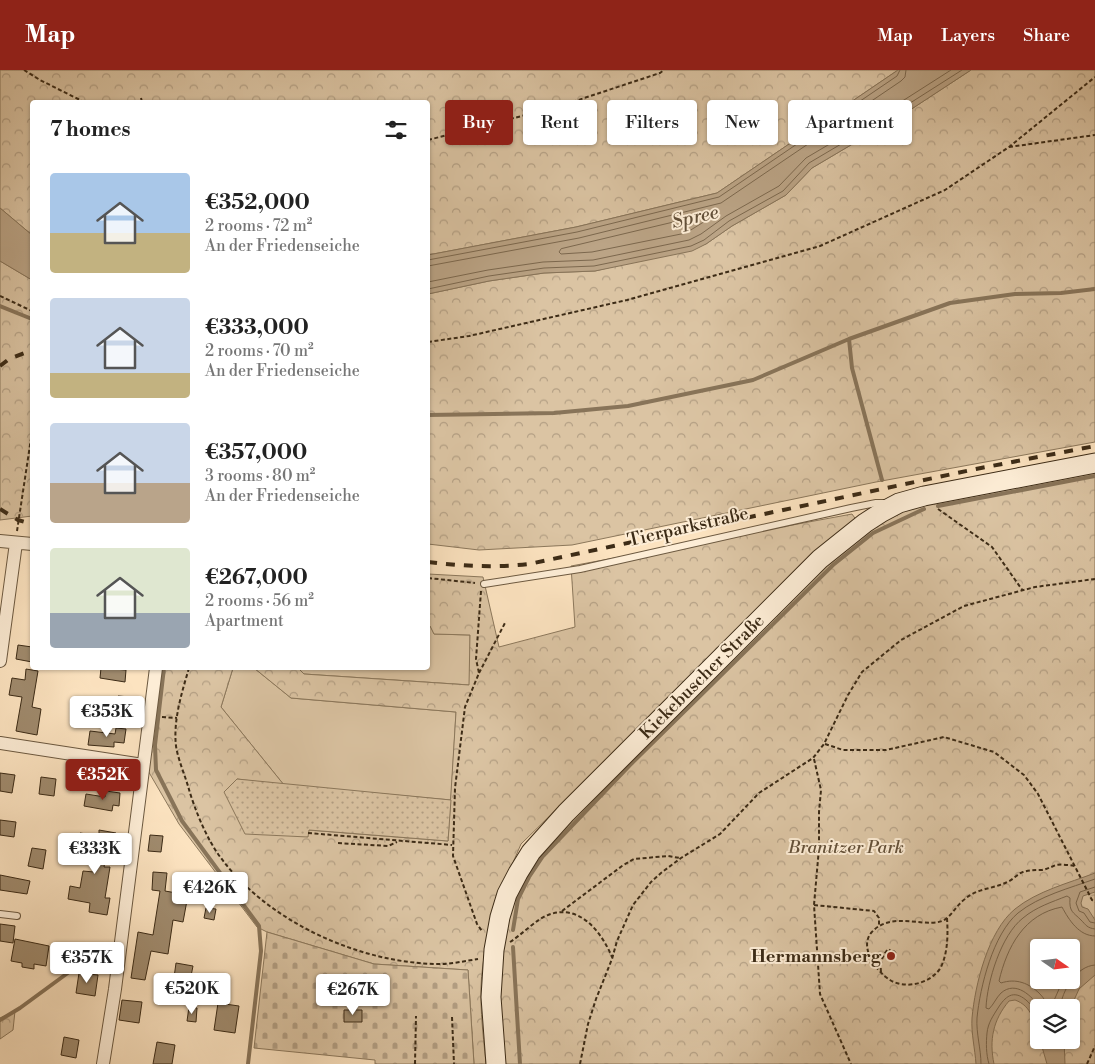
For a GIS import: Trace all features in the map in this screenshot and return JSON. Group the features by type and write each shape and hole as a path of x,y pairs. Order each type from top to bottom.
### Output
{"street":[{"name":"Kiekebuscher Straße","path":"496,1064 491,997 492,968 497,933 507,894 531,852 579,799 820,559 865,523 899,503 924,496 1095,463"},
{"path":"0,541 30,544"},
{"path":"0,660 16,543"},
{"path":"104,1064 156,670"},
{"path":"0,743 144,765"}],"lane":[{"name":"Tierparkstraße","path":"484,584 580,569 876,503 899,503"},
{"path":"0,914 17,916"}],"path":[{"path":"24,70 80,100"},
{"path":"430,139 557,107 660,73 664,70"},
{"path":"430,342 469,336 627,300 820,246 945,190 1009,147 1095,77"},
{"path":"1009,147 1095,135"},
{"path":"0,296 30,310"},
{"path":"16,543 30,445"},
{"path":"924,496 932,506 992,547 1023,591"},
{"path":"430,578 484,584 479,594 476,659 479,673"},
{"path":"580,1064 588,1024 603,978 633,905 651,882 681,858 720,834 759,793 814,758 824,744 855,682 862,672 901,640 964,606 1034,587 1095,579"},
{"path":"485,934 477,924 452,856 455,788 465,707 479,673 506,621"},
{"path":"188,670 176,718 176,746 195,809 220,858 247,889 268,906 290,920 332,941 393,960 440,964 480,959"},
{"path":"162,717 176,718"},
{"path":"824,744 843,750 886,750 944,737 994,752 1024,775 1038,794 1078,874 1092,900 1095,902"},
{"path":"814,758 821,790 819,812 820,848 814,905 820,994 851,1064"},
{"path":"308,833 452,845"},
{"path":"338,843 388,846 399,841"},
{"path":"562,912 634,859 668,856 681,858"},
{"path":"947,918 945,953 940,968 932,977 916,984 892,982 870,958 867,944 871,933 880,927 899,921 942,922 966,898 976,892 1007,883 1021,873 1030,870 1044,870 1058,865 1075,866"},
{"path":"814,905 874,911 879,918 880,927"},
{"path":"508,944 546,915 572,912 592,925 607,945 612,959"},
{"path":"881,972 881,961 886,952 888,950 891,951"},
{"path":"414,1064 416,1016"},
{"path":"452,1017 454,1064"},
{"path":"1087,1064 1095,1046"}],"green space":[{"path":"0,70 898,70 854,100 788,100 788,145 717,193 576,227 430,255 430,100 30,100 30,233 0,208"},
{"path":"971,70 1095,70 1095,442 876,482 572,545 479,550 430,544 430,294 489,281 544,273 595,271 706,244 732,226 786,195 812,168 851,145 912,145 912,109"},
{"path":"0,261 30,279 30,516 0,520"},
{"name":"Branitzer Park","path":"1095,469 1095,1064 502,1064 498,978 513,896 536,854 830,561 870,527 923,502"},
{"path":"852,514 857,521 826,546 521,844 497,903 485,948 481,1002 486,1064 474,1064 468,970 374,964 267,932 257,927 179,824 147,769 161,670 232,670 221,707 284,785 237,779 307,837 308,830 448,841 456,712 291,698 256,670 300,670 304,674 469,685 470,635 434,634 430,626 430,574 483,577 499,647 575,627 571,566"},
{"path":"430,625 434,634 470,635 470,685 304,674 300,670 430,670"},
{"path":"232,670 256,670 291,698 456,712 451,800 284,785 221,707"},
{"path":"237,779 451,800 448,841 309,830 308,837 245,834 224,792"},
{"path":"267,932 374,964 468,970 474,1064 375,1064 375,1060 254,1048"},
{"path":"15,1011 13,1030 0,1039 0,1018"}],"water":[{"path":"898,70 971,70 912,109 912,100 854,100"},
{"name":"Spree","path":"788,145 851,145 812,168 786,195 692,251 595,271 544,273 489,281 430,294 430,255 576,227 717,193"},
{"path":"0,208 30,233 30,279 0,261"},
{"path":"1095,873 1095,892 1083,896 1081,903 1082,907 1088,909 1095,920 1095,975 1080,988 1080,939 1030,939 1030,989 1079,989 1075,999 1030,999 1030,1012 1021,1003 1015,1000 1009,1001 999,1015 992,1039 994,1064 976,1064 972,1018 976,990 990,944 997,931 1015,909 1033,897"},
{"path":"1043,1049 1064,1049 1065,1064 1047,1064"}],"building":[{"path":"18,645 30,647 30,662 16,659"},
{"path":"26,669 38,671 32,707 41,709 37,735 16,731 22,697 9,695 12,678 25,680"},
{"path":"101,670 126,670 125,682 100,678"},
{"path":"118,696 130,697 129,710 117,709 116,714 93,711 94,699 117,701"},
{"path":"116,728 126,729 124,743 114,742 114,747 88,745 90,731 115,734"},
{"path":"0,773 15,775 12,793 0,791"},
{"path":"41,777 56,779 54,796 39,794"},
{"path":"106,791 120,793 119,806 113,805 112,811 84,806 86,794 105,797"},
{"path":"0,820 16,822 14,837 0,835"},
{"path":"99,830 116,833 114,844 108,843 104,867 110,867 105,898 110,898 107,915 89,912 90,903 68,899 70,886 80,888 83,871 94,872 98,848 78,845 80,833 99,836"},
{"path":"150,835 163,836 161,852 148,851"},
{"path":"32,848 46,850 43,869 28,866"},
{"path":"153,872 167,873 165,891 188,895 183,922 173,920 168,954 151,951 145,980 131,978 138,932 153,935 160,891 152,890"},
{"path":"0,875 30,881 27,894 0,890"},
{"path":"206,908 216,909 214,920 204,918"},
{"path":"0,924 15,926 13,943 0,941"},
{"path":"15,939 49,946 46,966 34,964 34,969 22,967 22,963 11,961"},
{"path":"176,963 193,966 191,976 186,975 184,993 172,992"},
{"path":"79,973 98,975 95,996 76,993"},
{"path":"122,1000 142,1002 139,1023 119,1020"},
{"path":"218,1003 239,1006 235,1033 214,1030"},
{"path":"189,1007 197,1008 196,1022 187,1021"},
{"path":"344,1010 362,1010 362,1022 344,1022"},
{"path":"64,1037 79,1040 76,1058 61,1055"},
{"path":"157,1042 175,1045 172,1064 153,1064"}],"waterway":[{"path":"430,415 554,413 628,406 753,380 849,339 950,303 1015,294 1061,293 1095,289"},
{"path":"0,306 30,318"},
{"path":"849,339 852,368 882,480"},
{"path":"938,506 1095,476"},
{"path":"513,930 518,899 529,877 543,856 629,766 833,565 873,533 924,509"},
{"path":"164,670 155,745 156,770 182,821 259,926 261,951 248,1064"},
{"path":"513,947 520,1064"},
{"path":"0,1020 20,1008 95,953"}],"railway":[{"path":"0,366 9,359 30,351"},
{"path":"430,562 478,566 529,564 976,469 1095,446"},
{"path":"0,509 18,520 30,523"}],"place":[{"name":"Hermannsberg","path":"891,956"}]}
